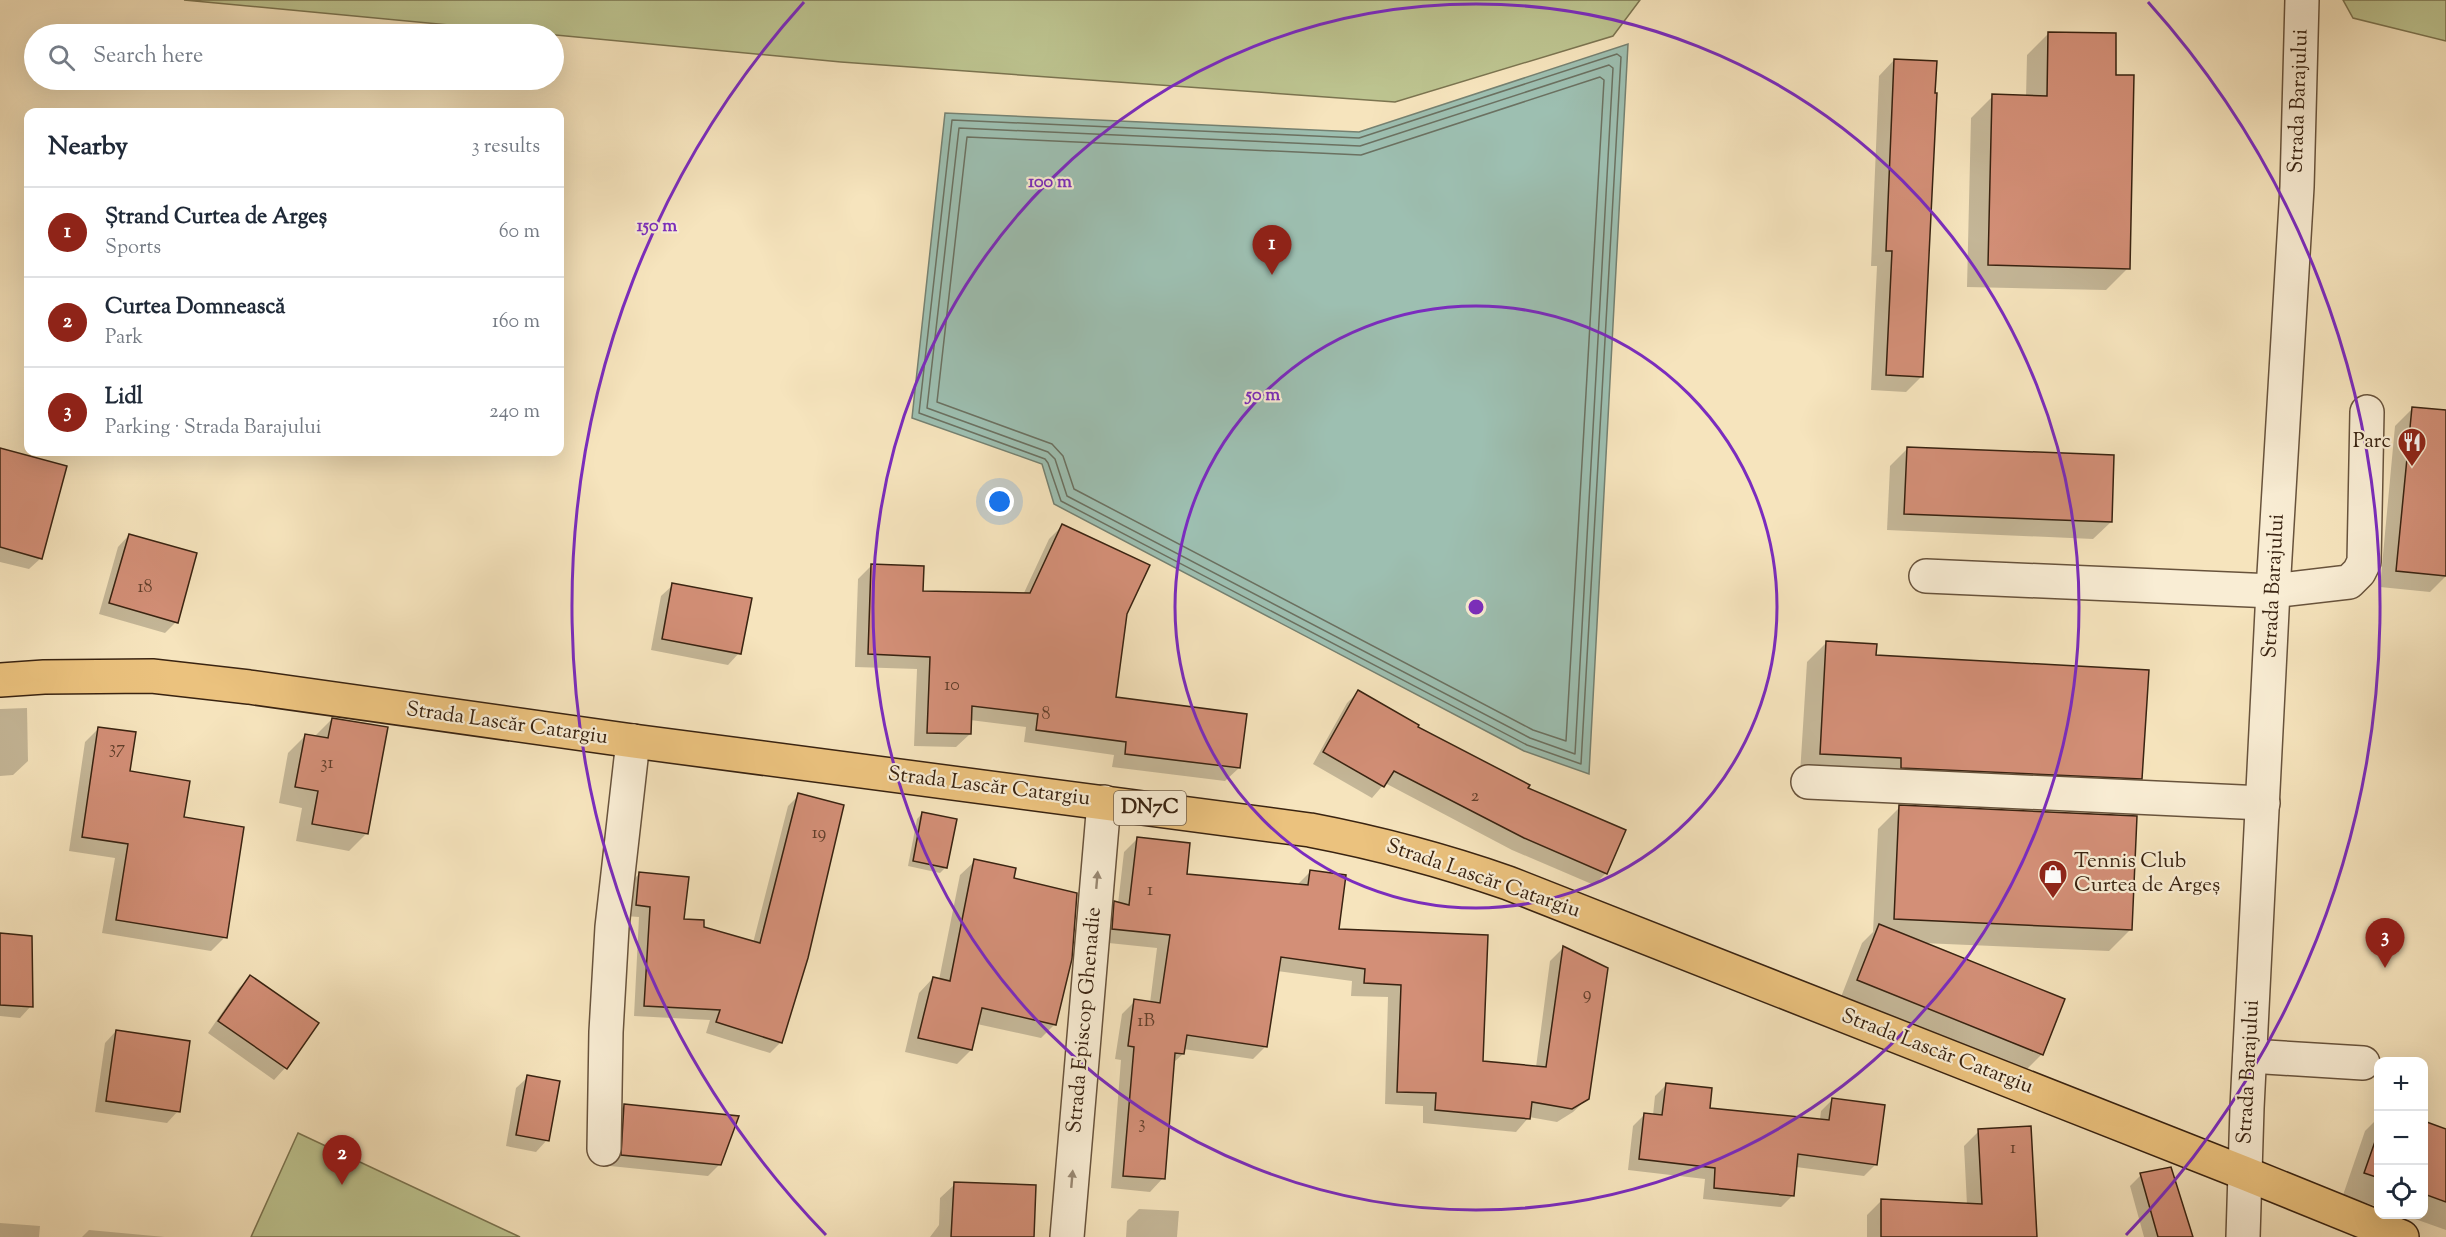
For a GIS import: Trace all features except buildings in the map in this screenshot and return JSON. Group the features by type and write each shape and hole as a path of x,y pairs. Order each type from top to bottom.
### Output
{"main road":[{"name":"Strada Lascăr Catargiu","path":"0,680 44,677 152,676 249,687 633,741 1310,830 1380,843 1444,861 1530,892 2244,1173"},
{"name":"DN7C","path":"2244,1173 2402,1237"}],"street":[{"name":"Strada Barajului","path":"2243,1237 2244,1173 2273,591 2297,187 2302,0"},
{"path":"1926,576 2273,591 2349,582 2359,572 2364,562 2367,412"},
{"path":"604,1149 606,1032 612,927 633,741"},
{"path":"1808,782 2263,803"},
{"name":"Strada Episcop Ghenadie","path":"1067,1237 1104,802"},
{"path":"2250,1056 2363,1063"}],"green space":[{"path":"184,0 1640,0 1613,36 1395,102 841,62 564,36 564,24 438,24"},
{"path":"2343,0 2446,0 2446,41 2353,18"},
{"path":"298,1133 520,1237 251,1237"}],"water":[{"path":"1628,44 1589,774 1524,751 1054,504 1042,464 912,418 945,113 1359,132"}],"place":[{"name":"Ștrand Curtea de Argeș","path":"1272,275"},
{"name":"Parc","path":"2412,468"},
{"name":"Tennis Club Curtea de Argeș","path":"2053,900"},
{"name":"Lidl","path":"2385,968"},
{"name":"Curtea Domnească","path":"342,1185"}]}
